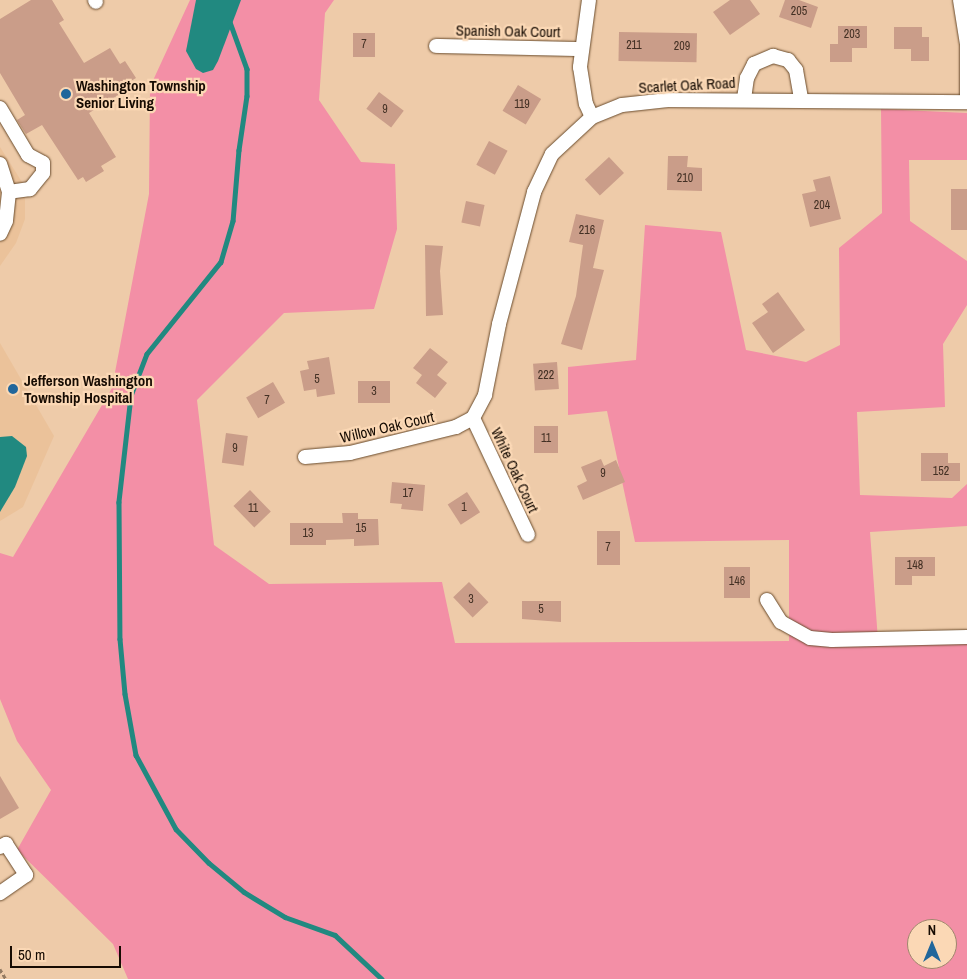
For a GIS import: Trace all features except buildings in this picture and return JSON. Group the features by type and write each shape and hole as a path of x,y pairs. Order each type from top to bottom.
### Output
{"street":[{"path":"589,0 580,49 582,86 592,117"},
{"path":"960,0 966,44 967,102"},
{"name":"Spanish Oak Court","path":"436,46 580,49"},
{"path":"744,99 747,78 754,64 773,56 792,64 799,78 801,99"},
{"name":"Scarlet Oak Road","path":"473,418 485,395 499,324 534,192 552,154 592,117 642,102 801,99 967,102"},
{"path":"0,108 24,149 42,163 43,173 30,189 9,192"},
{"path":"0,164 9,192 6,221 0,234"},
{"name":"Willow Oak Court","path":"305,457 350,453 456,427 473,418"},
{"name":"White Oak Court","path":"473,418 528,535"},
{"path":"768,600 781,622 810,638 832,640 967,637"},
{"path":"0,847 6,844 26,875 0,893"}],"path":[{"path":"0,969 6,979"}],"shaded area":[{"path":"190,0 334,0 325,13 319,100 361,162 395,164 397,229 374,309 284,313 197,400 214,545 269,584 442,582 455,643 789,641 789,540 635,542 607,411 568,415 568,367 636,360 645,225 721,232 746,350 806,362 840,345 839,248 882,213 881,109 967,113 967,160 909,160 910,221 967,261 967,305 943,344 945,407 857,412 860,495 952,498 967,484 967,526 870,532 878,640 967,640 967,979 128,979 113,944 17,850 51,790 17,741 0,699 0,553 13,557 112,388 149,194 150,87"},
{"path":"0,147 25,187 25,219 16,243 0,266"},
{"name":"Jefferson Washington Township Hospital","path":"0,343 54,436 23,507 0,521"}],"water":[{"path":"196,0 241,0 218,61 213,70 203,73 196,69 186,51"},
{"path":"12,436 26,447 27,456 15,487 0,512 0,437"}],"waterway":[{"path":"230,22 247,69 247,96 239,150 233,221 221,262 147,354 131,396 119,502 120,639 125,694 136,755 176,829 209,863 244,892 285,917 335,935 382,979"}],"place":[{"name":"Washington Township Senior Living","path":"66,94"},
{"name":"Jefferson Washington Township Hospital","path":"13,389"}]}
